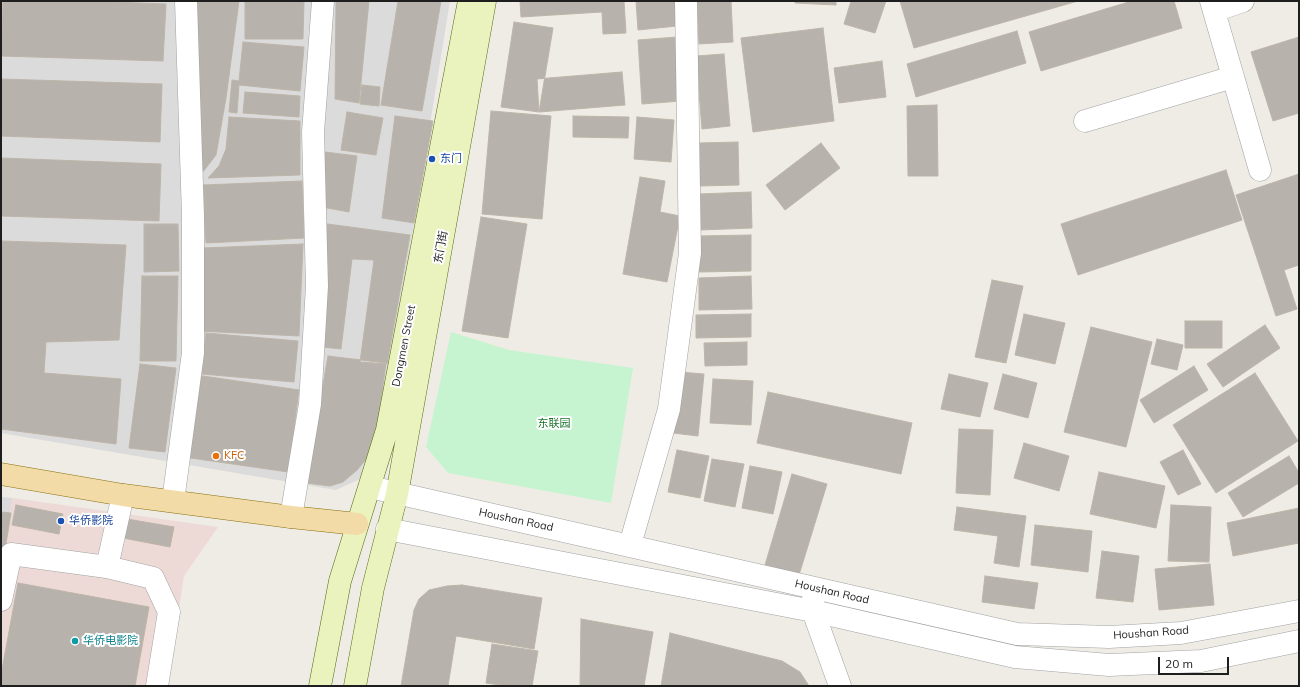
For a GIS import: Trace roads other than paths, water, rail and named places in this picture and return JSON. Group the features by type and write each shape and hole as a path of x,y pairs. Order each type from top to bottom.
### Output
{"main road":[{"path":"1,474 123,495 357,524"}],"street":[{"path":"173,500 194,353 193,216 186,1"},
{"path":"291,517 310,404 312,372 317,286 313,132 323,1"},
{"name":"Dongmen Street","path":"320,686 340,581 387,430 469,1"},
{"name":"东门街","path":"397,494 485,1"},
{"path":"630,545 669,409 690,252 686,1"},
{"path":"1243,1 1212,6 1260,170"},
{"path":"1086,121 1233,77"},
{"name":"Houshan Road","path":"370,487 1017,634 1108,637 1181,632 1299,611"},
{"path":"355,686 373,588 397,494"},
{"path":"107,567 123,495"},
{"path":"357,524 387,529"},
{"name":"Houshan Road","path":"387,529 813,611 1015,657 1109,665 1201,661 1299,641"},
{"path":"1,600 11,554 107,567 153,578 169,612 157,686"},
{"path":"813,587 813,611 840,686"}],"place":[{"name":"东门","path":"432,159"},
{"name":"KFC","path":"216,456"},
{"name":"华侨影院","path":"61,521"},
{"name":"华侨电影院","path":"75,641"}],"park label":[{"name":"东联园","path":"554,424"}]}
